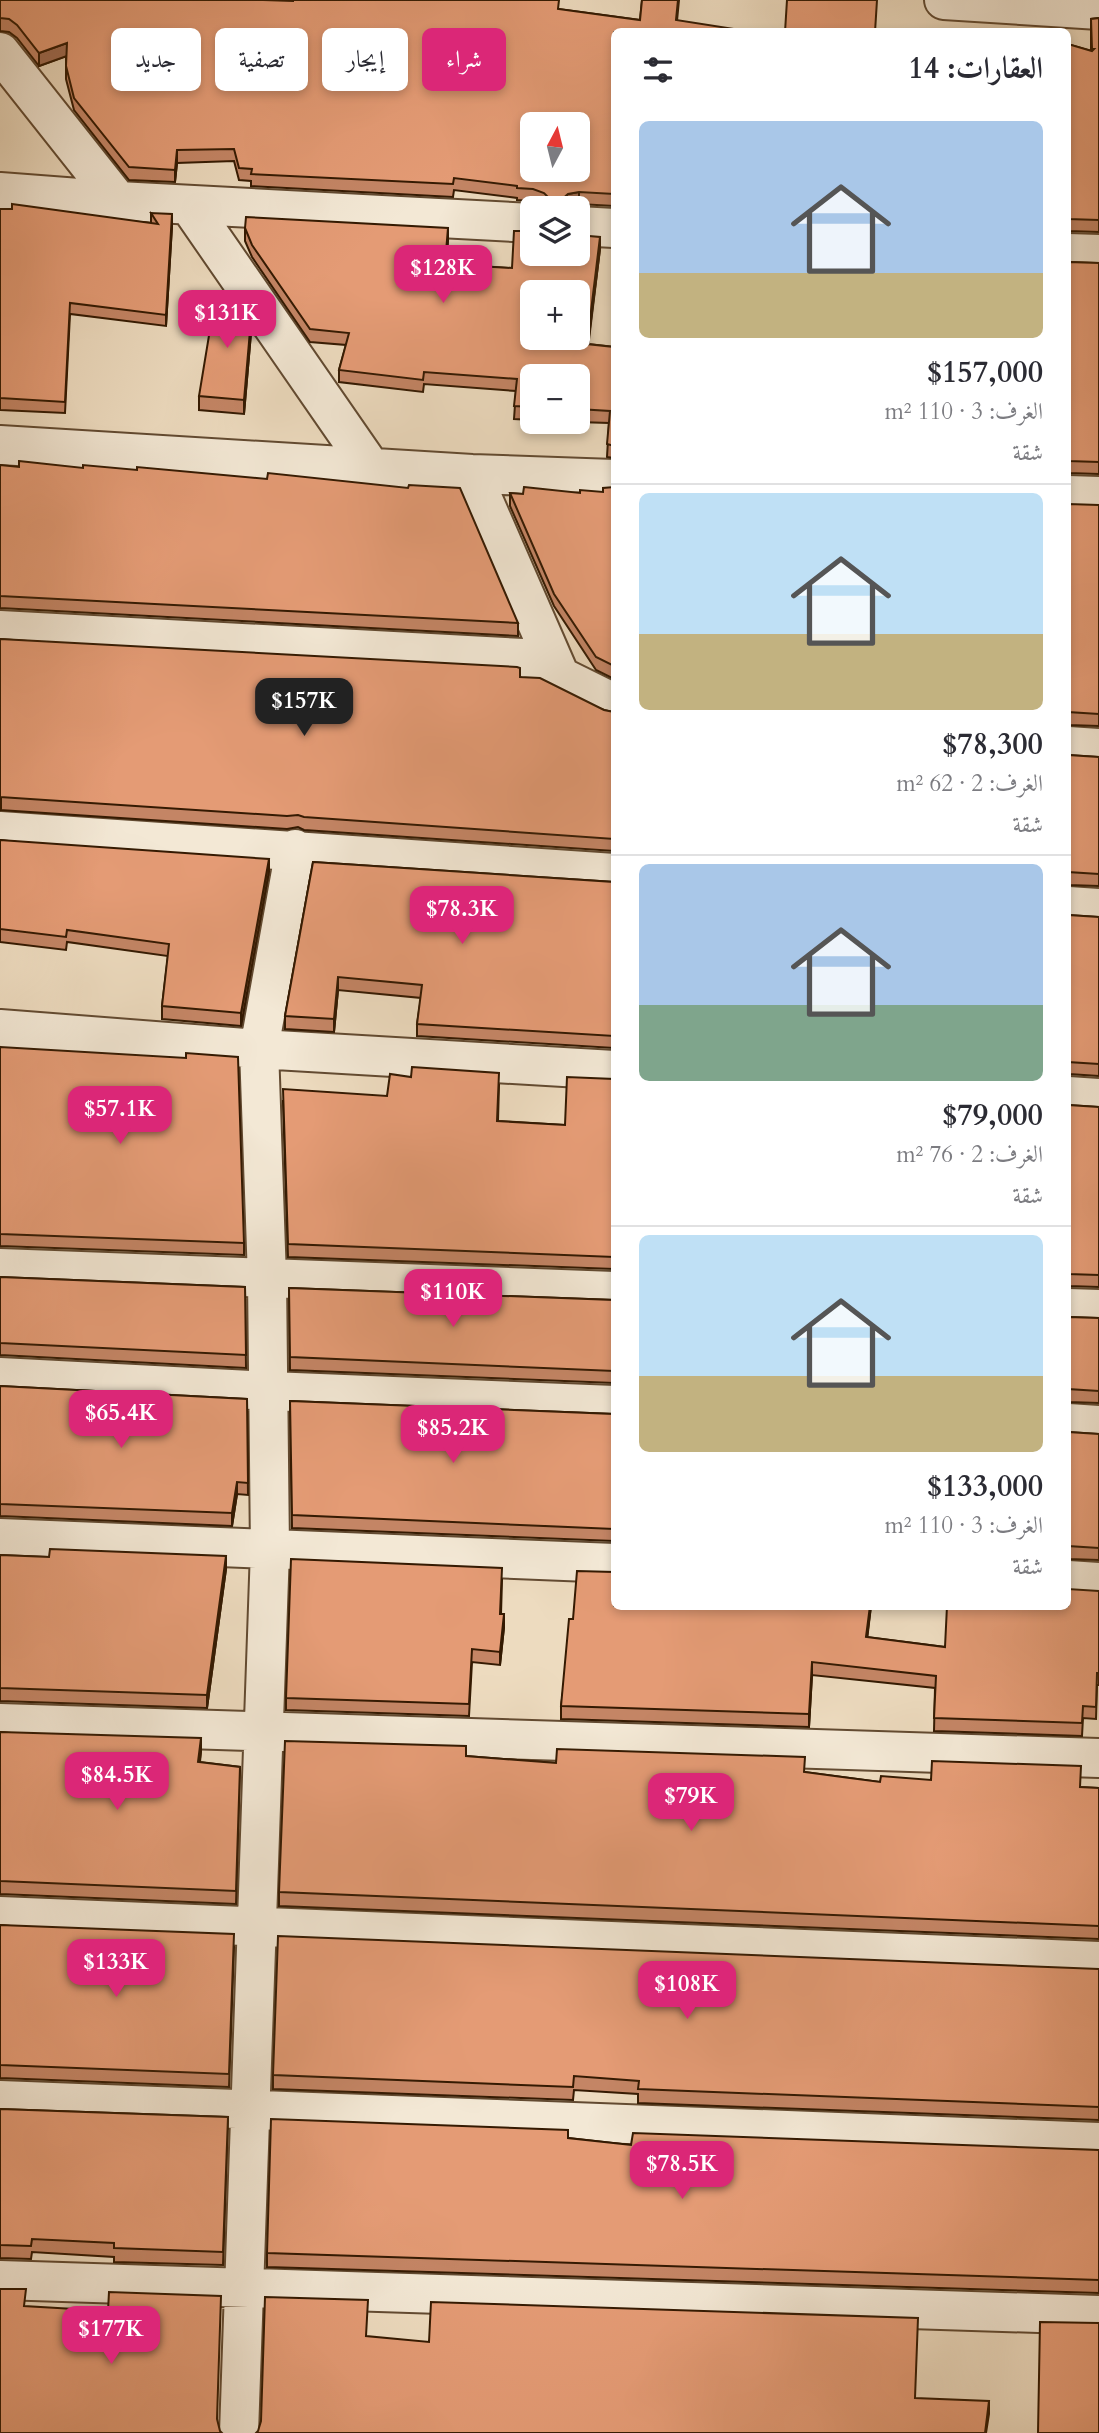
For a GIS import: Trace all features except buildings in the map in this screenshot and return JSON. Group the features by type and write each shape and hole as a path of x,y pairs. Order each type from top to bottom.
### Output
{"street":[{"path":"944,0 1099,9"},
{"path":"0,52 118,201"},
{"path":"0,192 118,201 520,222"},
{"path":"189,205 371,468"},
{"path":"590,227 611,228"},
{"path":"1071,253 1099,254"},
{"path":"0,445 472,474 611,479"},
{"path":"472,474 560,676"},
{"path":"1071,495 1099,496"},
{"path":"0,630 523,658 611,702"},
{"path":"1071,746 1099,748"},
{"path":"0,831 295,849 611,873"},
{"path":"239,2433 270,1550 270,1391 259,1049 295,849"},
{"path":"1071,906 1099,908"},
{"path":"0,1029 259,1049 611,1070"},
{"path":"1071,1096 1099,1098"},
{"path":"0,1268 611,1291"},
{"path":"1071,1308 1099,1309"},
{"path":"0,1377 611,1405"},
{"path":"1071,1423 1099,1425"},
{"path":"0,1538 611,1563"},
{"path":"1071,1580 1099,1582"},
{"path":"0,1723 1099,1758"},
{"path":"0,1916 1099,1961"},
{"path":"0,2100 1099,2142"},
{"path":"0,2280 1099,2315"}]}
